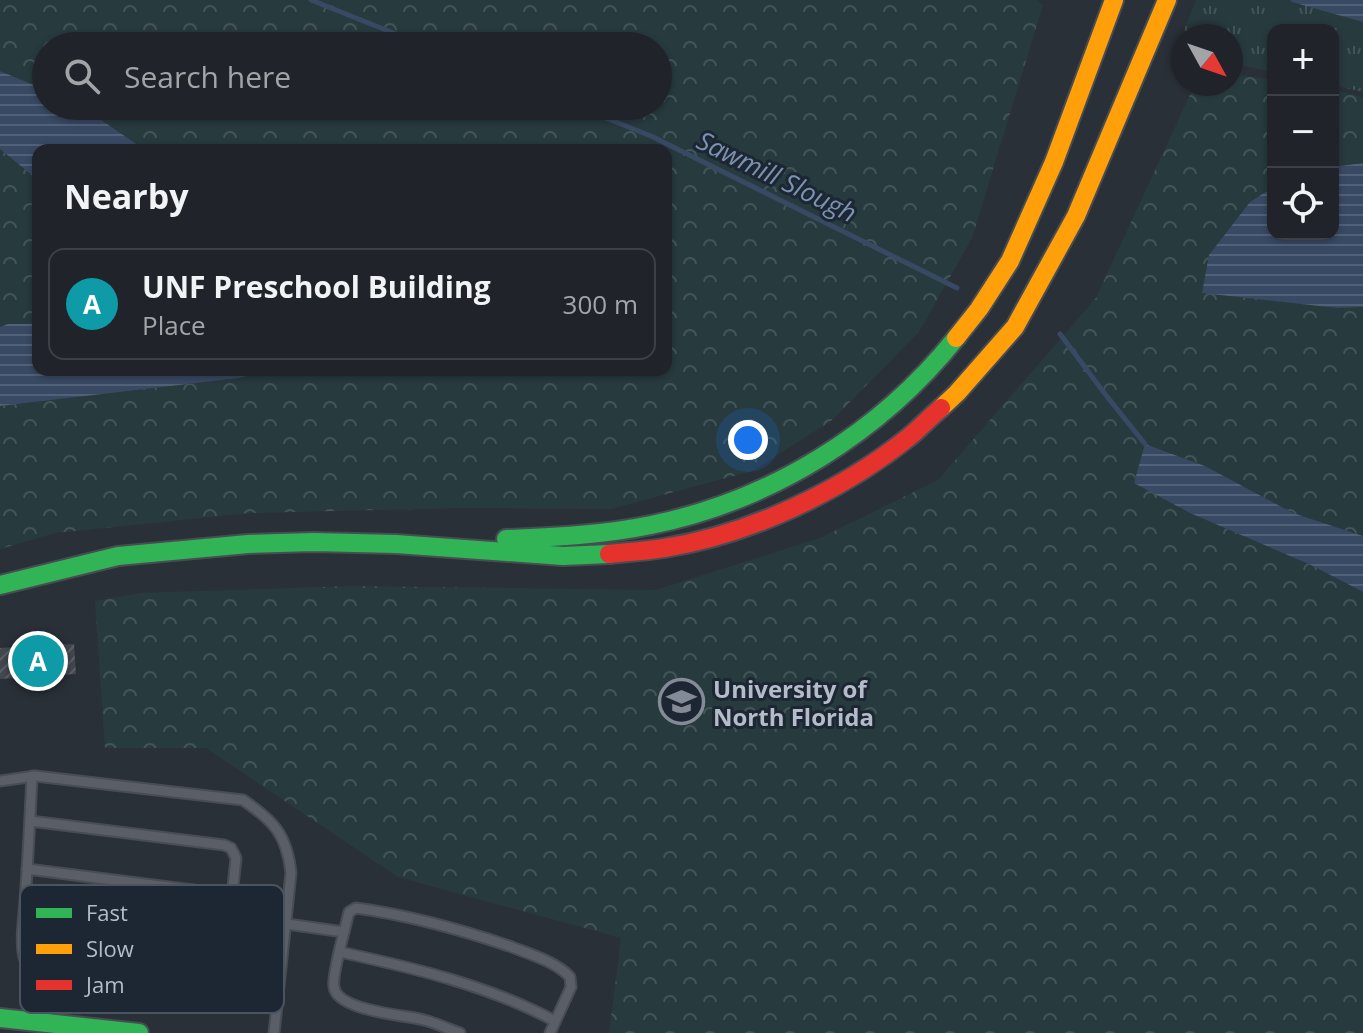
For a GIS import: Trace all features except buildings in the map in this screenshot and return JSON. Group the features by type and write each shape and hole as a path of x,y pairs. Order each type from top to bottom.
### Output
{"street":[{"path":"396,544 585,535 651,525 713,509 804,469 881,415 931,369 979,309 1010,261 1054,162 1114,0"},
{"path":"0,585 118,556 248,544 396,544 563,556 598,555 666,548 726,534 785,513 862,470 909,437 957,393 1015,327 1076,216 1167,0"},
{"path":"0,1018 139,1033"}],"lane":[{"path":"26,885 32,776"},
{"path":"0,781 32,776 243,800 267,817 289,851 291,873 284,923 344,932"},
{"path":"30,821 229,847 236,858 233,885"},
{"path":"27,869 153,885"},
{"path":"460,1033 427,1021 367,1009 337,996 333,986 349,912 356,908 457,930 530,954 560,968 570,977 571,987 550,1033"},
{"path":"340,952 489,990 555,1021"},
{"path":"274,1033 276,1013"}],"green space":[{"path":"0,0 1037,0 1043,5 972,238 919,332 831,421 752,471 611,509 460,508 250,513 55,533 0,549 0,406 246,376 672,376 672,144 136,144 101,120 672,120 672,32 32,32 32,84 0,71"},
{"path":"1196,0 1290,0 1363,22 1363,92 1339,86 1339,24 1267,24 1267,71 1243,66 1243,24 1186,24"},
{"path":"1243,76 1267,79 1267,191 1250,202 1202,292 1337,308 1363,307 1363,536 1293,513 1205,466 1146,444 1134,482 1190,513 1311,565 1363,592 1363,1033 609,1033 621,938 398,877 206,748 105,748 95,601 140,593 351,586 656,590 820,538 938,480 1096,298 1189,96 1243,96"},
{"path":"1339,91 1363,97 1363,163 1339,166"},
{"path":"0,149 32,175 32,324 0,327"}],"water":[{"path":"1290,0 1363,0 1363,22 1292,2"},
{"path":"0,71 32,84 32,120 101,120 136,144 32,144 32,175 0,149"},
{"path":"1363,163 1363,307 1337,308 1202,293 1209,255 1250,202 1267,191 1267,240 1339,240 1339,166"},
{"path":"32,324 32,376 246,376 0,406 0,327"},
{"path":"1145,444 1205,466 1293,513 1363,536 1363,592 1311,565 1190,513 1134,483"}],"waterway":[{"name":"Sawmill Slough","path":"311,0 391,32"},
{"name":"Sawmill Slough","path":"611,120 667,144"},
{"name":"Sawmill Slough","path":"672,146 957,288"},
{"path":"1060,334 1145,444"}],"traffic: fast":[{"path":"506,539 579,535 651,525 738,499 820,458 857,433 893,404 956,338"},
{"path":"0,585 118,556 248,544 396,544 563,556 609,554"},
{"path":"0,1018 139,1033"}],"traffic: slow":[{"path":"956,338 1010,261 1054,162 1114,0"},
{"path":"941,408 1015,327 1076,216 1167,0"}],"traffic: jam":[{"path":"609,554 696,542 794,508 883,456 941,408"}],"place":[{"name":"UNF Preschool Building","path":"38,661"},
{"name":"University of North Florida","path":"682,702"}]}
